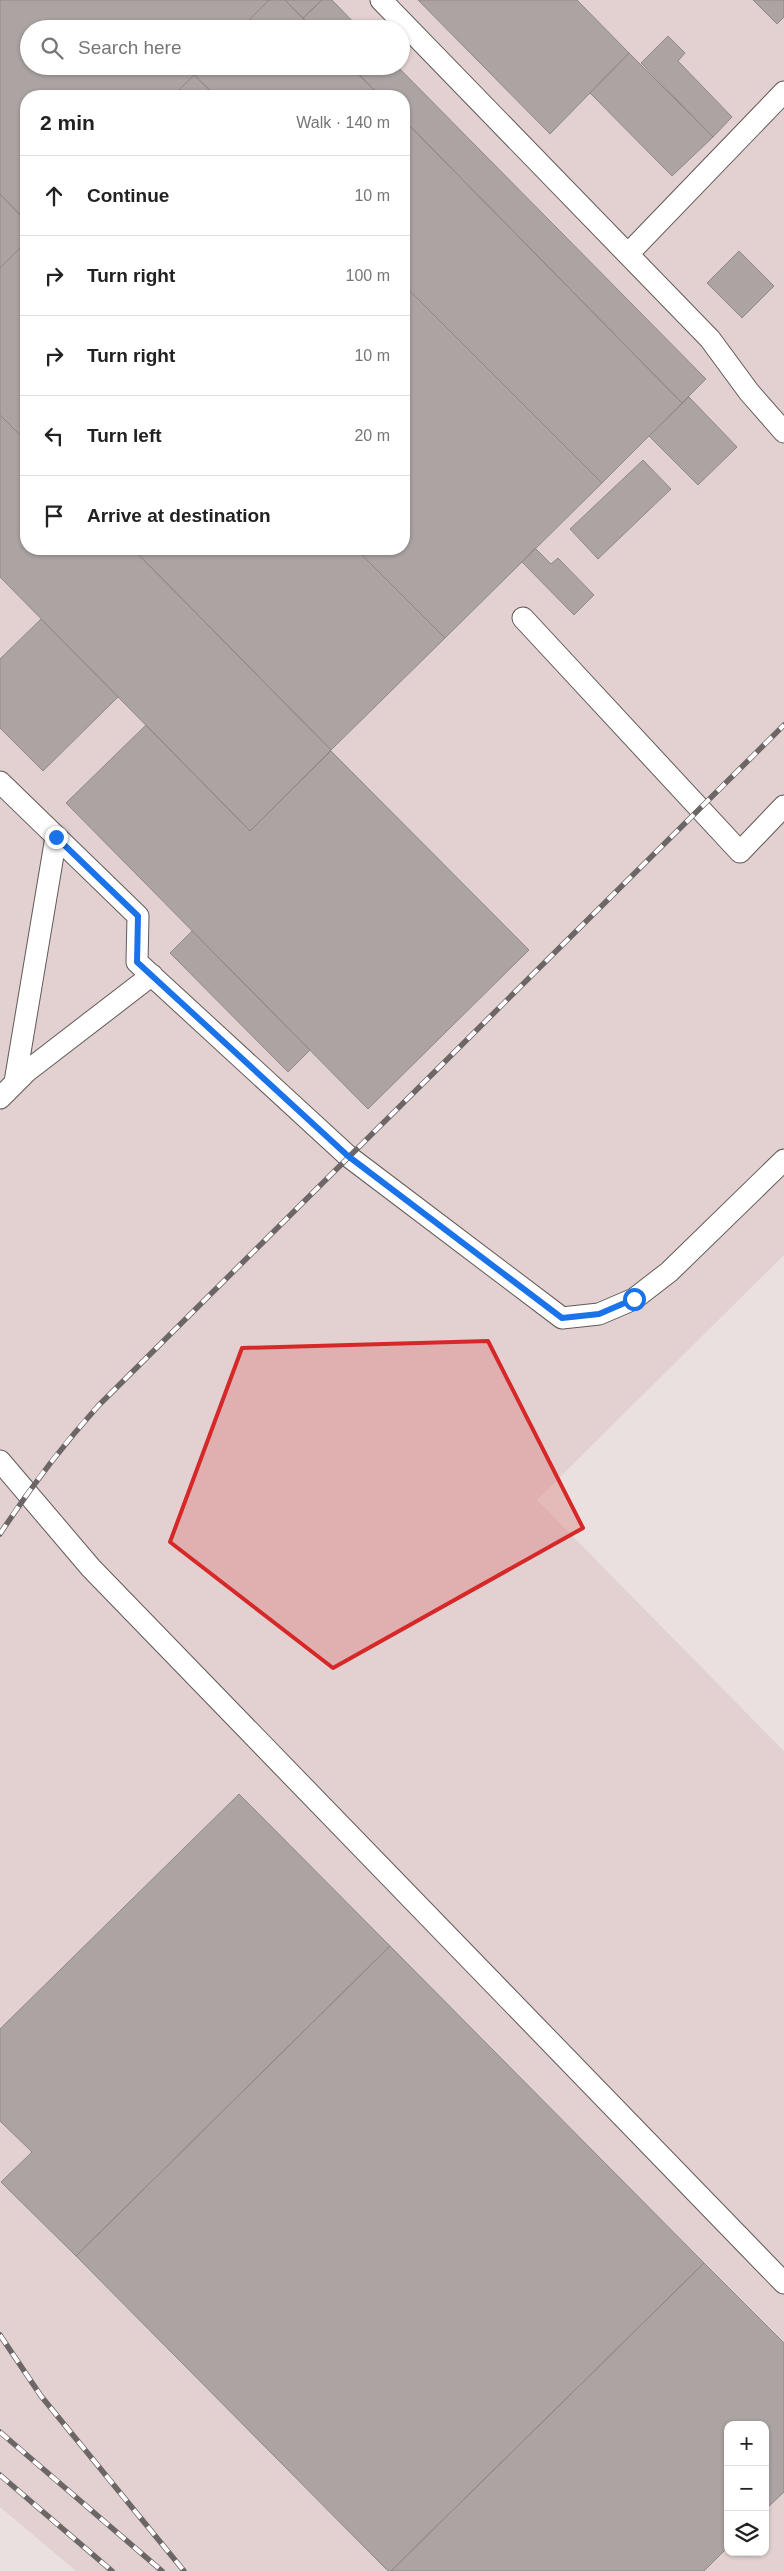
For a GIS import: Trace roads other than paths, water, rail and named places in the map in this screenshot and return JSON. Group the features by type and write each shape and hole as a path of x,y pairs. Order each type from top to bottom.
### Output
{"lane":[{"path":"381,0 400,20"},
{"path":"410,30 710,339 749,392 784,432"},
{"path":"628,254 784,92"},
{"path":"523,618 740,852 784,806"},
{"path":"0,782 138,916 137,962 348,1156 562,1318 599,1314 634,1299 669,1272 784,1160"},
{"path":"15,1082 56,837"},
{"path":"0,1098 15,1082 152,975"},
{"path":"0,1461 98,1576 784,2284"}],"railway":[{"path":"0,1534 47,1468 99,1405 784,725"},
{"path":"0,2335 41,2396 184,2571"},
{"path":"0,2432 162,2571"},
{"path":"0,2475 112,2571"}]}
